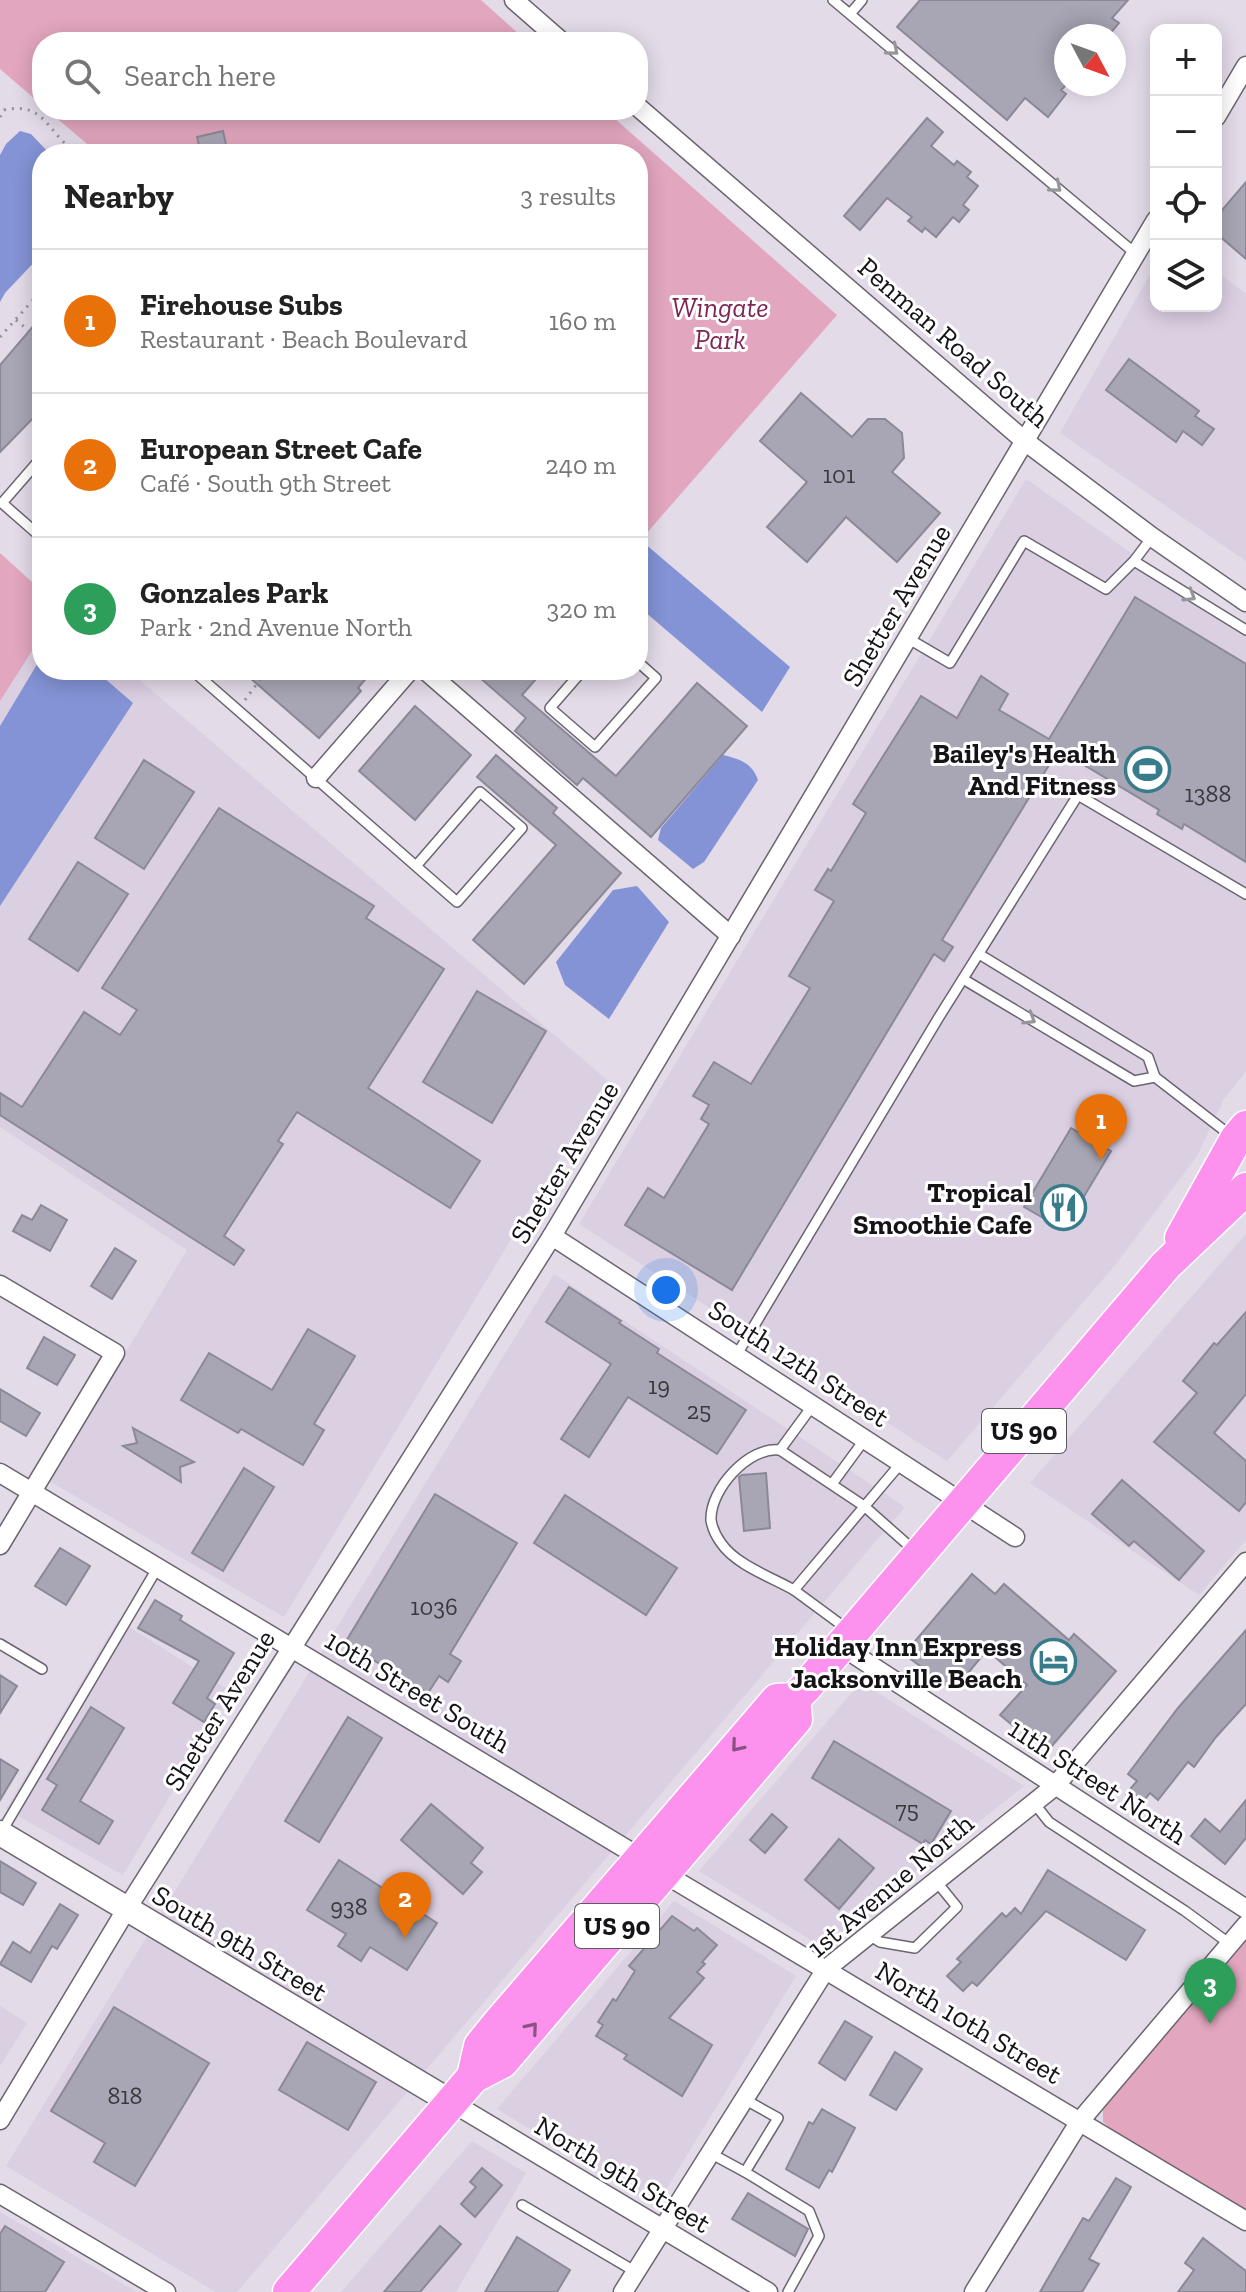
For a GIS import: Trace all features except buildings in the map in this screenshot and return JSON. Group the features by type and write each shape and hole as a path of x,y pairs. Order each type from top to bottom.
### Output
{"highway":[{"name":"US 90","path":"1166,1265 1243,1137"},
{"name":"US 90","path":"652,1866 703,1786 777,1700 794,1699 1166,1265 1246,1189"},
{"name":"US 90","path":"473,2077 480,2046 796,1719 794,1699"},
{"name":"US 90","path":"289,2292 473,2077 502,2062 601,1945 602,1930 639,1885 645,1865 652,1866"}],"street":[{"path":"514,0 551,32"},
{"path":"1222,107 1246,68"},
{"name":"Penman Road South","path":"648,116 1026,442 1152,537 1246,602"},
{"name":"Shetter Avenue","path":"0,2120 126,1910 552,1236 1150,230"},
{"path":"316,778 401,680"},
{"path":"437,680 731,936"},
{"name":"South 12th Street","path":"552,1236 1015,1537"},
{"path":"0,1285 115,1353 0,1545"},
{"name":"10th Street South","path":"0,1473 652,1866"},
{"name":"1st Avenue North","path":"623,2292 826,1969 1055,1786 1246,1562"},
{"name":"11th Street North","path":"847,1639 1055,1786 1246,1909"},
{"name":"South 9th Street","path":"0,1833 451,2102"},
{"name":"North 10th Street","path":"652,1866 1246,2221"},
{"path":"974,2292 1080,2121 1246,1925"},
{"name":"North 9th Street","path":"451,2102 768,2292"},
{"path":"0,2194 166,2292"}],"lane":[{"path":"833,0 1136,254"},
{"path":"850,14 862,0"},
{"path":"32,468 2,503 32,529"},
{"path":"909,639 950,663 1024,541 1106,589 1134,561 1152,537"},
{"path":"1134,561 1246,630"},
{"path":"574,680 550,708 595,747 656,678 648,671"},
{"path":"204,680 457,902 522,828 480,792 416,866"},
{"path":"736,1356 963,979 1078,795 1246,894"},
{"path":"979,954 1148,1057 1155,1077 1243,1137"},
{"path":"963,979 1134,1081 1155,1077"},
{"path":"780,1450 813,1405"},
{"path":"832,1484 865,1439"},
{"path":"847,1639 794,1590 729,1552 718,1538 711,1520 717,1494 735,1471 764,1450 780,1450 864,1506 919,1554"},
{"path":"794,1590 901,1463"},
{"path":"0,1833 158,1567"},
{"path":"0,1644 42,1669"},
{"path":"1034,1803 1049,1822 1230,1944"},
{"path":"868,1935 880,1942 915,1948 957,1907 936,1881"},
{"path":"744,2099 778,2118 745,2172"},
{"path":"710,2153 809,2211 819,2236 788,2292"},
{"path":"522,2205 636,2272"}],"path":[{"path":"0,117 4,110 22,106 32,110"},
{"path":"45,120 65,144"},
{"path":"0,337 32,302"},
{"path":"16,320 32,334"},
{"path":"238,710 260,680"}],"shaded area":[{"path":"1150,275 1150,312 1222,312 1222,276 1246,294 1246,561 1060,433"},
{"path":"1026,479 1246,634 1246,1071 1224,1099 1197,1156 1116,1264 947,1461 579,1224"},
{"path":"0,558 32,587 32,680 140,680 607,1080 284,1617 49,1481 187,1250 0,1127"},
{"path":"1246,1234 1246,1540 1199,1595 1030,1483"},
{"path":"554,1274 905,1507 237,2292 216,2292 6,2166"},
{"path":"118,1620 232,1692 123,1875 6,1809"},
{"path":"861,1682 1024,1786 822,1947 699,1871"},
{"path":"674,1901 796,1976 656,2206 497,2109"},
{"path":"0,2006 27,2023 0,2066"},
{"path":"472,2141 526,2173 456,2292 341,2292"},
{"path":"0,2212 137,2292 0,2292"}],"green space":[{"path":"0,0 481,0 517,32 32,32 32,96 0,69"},
{"name":"Wingate Park","path":"59,120 616,120 643,144 87,144"},
{"name":"Wingate Park","path":"648,148 837,315 648,532"},
{"path":"0,553 32,582 32,651 0,701"},
{"path":"1246,1941 1246,2210 1112,2130 1103,2122 1103,2108"}],"water":[{"path":"20,131 31,134 40,144 32,144 32,265 0,302 0,155 6,144"},
{"path":"648,546 790,667 762,712 648,615"},
{"path":"32,673 32,680 107,680 133,703 0,906 0,726"},
{"path":"723,755 745,763 758,780 704,862 693,869 658,840 661,828"},
{"path":"637,886 669,922 609,1019 565,985 556,962 613,890"}],"place":[{"name":"Bailey's Health And Fitness","path":"1147,769"},
{"name":"Firehouse Subs","path":"1101,1160"},
{"name":"Tropical Smoothie Cafe","path":"1063,1208"},
{"name":"Holiday Inn Express Jacksonville Beach","path":"1053,1662"},
{"name":"European Street Cafe","path":"405,1938"},
{"name":"Gonzales Park","path":"1210,2024"}]}
